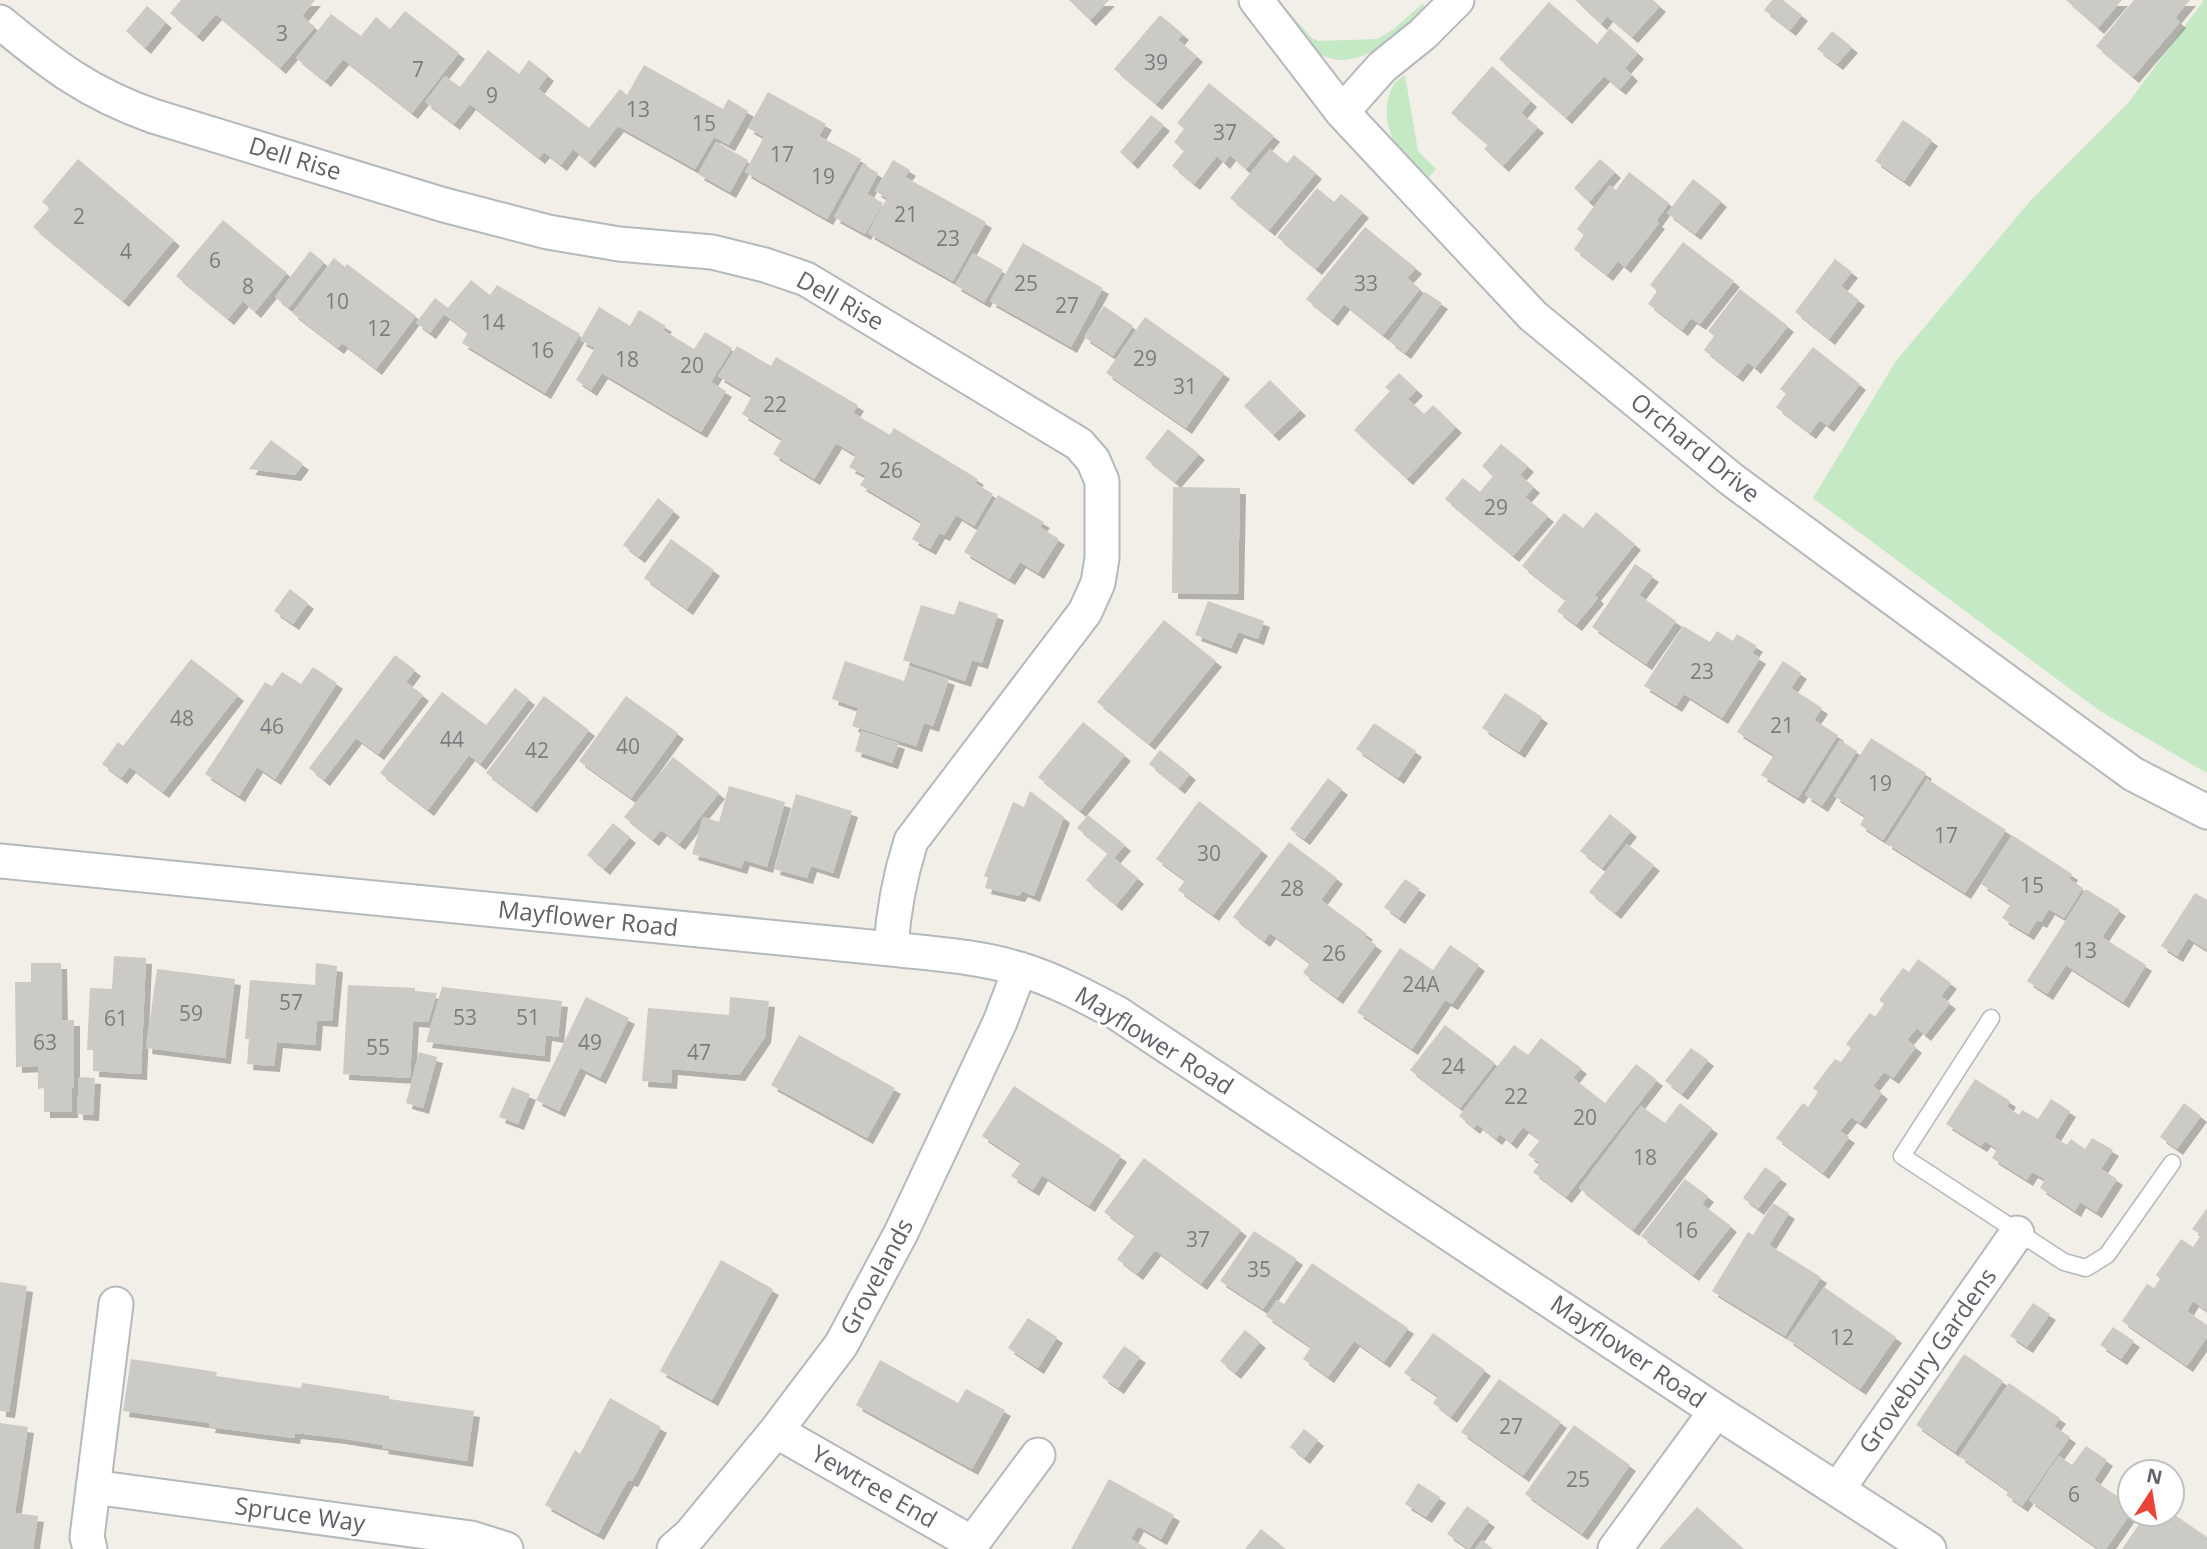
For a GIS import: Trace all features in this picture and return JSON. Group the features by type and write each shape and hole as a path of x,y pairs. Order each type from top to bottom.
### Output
{"street":[{"name":"Orchard Drive","path":"1256,0 1342,112 1533,316 1731,479 2133,774 2207,812"},
{"path":"1342,112 1382,67 1423,34 1457,0"},
{"name":"Dell Rise","path":"0,22 90,90 118,104 153,116 444,205 526,227 619,244 712,252 765,265 806,279 1079,444 1093,460 1102,481 1102,558 1098,583 1085,612 911,841 902,867 892,924 891,949"},
{"name":"Mayflower Road","path":"0,861 891,949 983,960 1020,969 1074,990 1117,1013 1716,1411 1929,1549"},
{"name":"Grovelands","path":"674,1549 690,1535 776,1431 841,1345 901,1233 1000,1022 1020,969"},
{"name":"Grovebury Gardens","path":"1838,1489 2017,1233"},
{"path":"90,1549 87,1537 116,1304"},
{"path":"1615,1549 1716,1411"},
{"name":"Yewtree End","path":"776,1431 970,1546 1038,1455"},
{"name":"Spruce Way","path":"93,1487 471,1538 506,1549"}],"lane":[{"path":"1991,1018 1902,1156 2064,1262 2086,1268 2107,1255 2172,1163"}],"green space":[{"path":"2204,0 2207,0 2207,773 2100,711 1813,498 1896,361 2031,200 2129,102"},
{"path":"1423,3 1426,11 1400,33 1370,52 1339,60 1323,56 1307,45 1278,12 1284,7 1312,38 1319,41 1377,39 1394,29"},
{"path":"1405,75 1418,151 1436,169 1429,177 1400,150 1389,128 1387,102 1395,83"}],"building":[{"path":"181,0 315,0 302,16 315,27 280,68 216,14 197,36 170,13"},
{"path":"1069,0 1109,0 1090,20"},
{"path":"1575,0 1653,0 1660,6 1632,37 1607,16 1601,24"},
{"path":"1772,0 1783,0 1802,15 1790,30 1764,10"},
{"path":"2066,0 2122,0 2098,28"},
{"path":"2134,0 2190,0 2175,18 2180,22 2133,77 2096,46"},
{"path":"1549,2 1597,44 1610,28 1638,53 1625,68 1632,75 1620,89 1604,76 1566,118 1499,59"},
{"path":"147,6 166,22 145,48 126,31"},
{"path":"405,11 459,53 412,113 343,59 325,81 296,58 331,14 361,36 376,17 390,29"},
{"path":"1160,15 1183,34 1178,40 1197,56 1156,104 1114,69"},
{"path":"1832,31 1852,47 1837,64 1817,49"},
{"path":"488,50 519,74 529,60 548,75 538,89 589,128 620,89 627,95 644,65 723,109 728,99 748,111 729,145 714,137 695,169 618,126 589,162 573,149 561,165 544,152 539,158 470,104 454,124 425,102 445,76 460,87"},
{"path":"1492,66 1531,101 1521,113 1538,127 1503,166 1484,149 1488,145 1451,113"},
{"path":"1209,83 1274,136 1246,169 1230,155 1224,163 1217,156 1194,184 1172,166 1184,151 1174,142 1184,129 1177,123"},
{"path":"768,92 826,124 819,136 861,159 827,219 745,172 764,137 748,128"},
{"path":"1151,115 1164,125 1132,163 1120,152"},
{"path":"1903,120 1932,140 1904,181 1875,161"},
{"path":"716,142 748,160 730,192 698,174"},
{"path":"1270,149 1287,163 1294,155 1316,173 1269,230 1230,198"},
{"path":"78,159 174,240 123,301 33,227 50,208 42,202"},
{"path":"1600,159 1615,172 1589,202 1574,188"},
{"path":"893,160 910,170 905,177 986,222 953,281 868,233 887,198 875,191"},
{"path":"863,164 878,173 867,194 883,203 865,234 834,217"},
{"path":"1629,172 1669,203 1656,221 1659,223 1625,267 1618,261 1607,275 1574,249 1584,235 1577,229 1610,185 1616,190"},
{"path":"1693,179 1721,201 1695,234 1667,213"},
{"path":"1317,188 1334,202 1341,194 1363,212 1316,269 1277,237"},
{"path":"223,220 287,273 255,312 243,301 228,319 176,276"},
{"path":"1365,227 1416,268 1407,278 1420,289 1383,335 1344,304 1332,320 1306,299"},
{"path":"1683,242 1734,281 1700,324 1691,318 1682,330 1648,304 1657,291 1650,285"},
{"path":"1023,243 1103,288 1071,347 990,301"},
{"path":"310,251 324,262 289,308 275,297"},
{"path":"973,253 1003,270 984,302 955,285"},
{"path":"334,258 345,267 347,264 416,316 376,369 342,343 338,348 292,313"},
{"path":"1835,259 1852,272 1841,286 1859,300 1829,339 1795,312"},
{"path":"471,280 490,295 497,285 580,334 545,393 462,343 468,332 444,314 430,333 416,323 435,298 448,308"},
{"path":"1740,289 1788,326 1755,368 1748,362 1737,376 1704,350 1714,336 1708,331"},
{"path":"1425,292 1442,303 1405,353 1389,341"},
{"path":"1104,306 1133,326 1113,356 1084,337"},
{"path":"599,307 630,326 639,310 666,326 663,330 694,349 705,332 732,348 711,382 726,391 701,432 602,373 591,390 576,380 595,348 580,340"},
{"path":"1145,317 1224,373 1186,428 1106,373"},
{"path":"737,346 771,366 776,357 858,405 853,413 890,435 894,428 978,479 975,483 993,494 974,526 956,515 944,535 939,533 930,549 912,539 922,522 860,485 866,476 849,467 856,455 836,443 814,479 773,454 782,439 742,414 752,396 718,376"},
{"path":"1813,347 1860,384 1828,426 1820,420 1810,433 1776,407 1786,394 1780,389"},
{"path":"1399,373 1417,390 1408,399 1424,414 1433,405 1456,427 1407,479 1354,430 1390,391 1385,387"},
{"path":"1270,380 1300,410 1273,435 1244,406"},
{"path":"1168,429 1199,454 1175,482 1145,458"},
{"path":"271,440 303,464 295,475 249,469"},
{"path":"1501,444 1528,466 1520,475 1534,487 1525,497 1548,516 1513,556 1445,499 1463,478 1480,492 1493,476 1482,466"},
{"path":"1173,487 1240,488 1238,594 1172,593"},
{"path":"998,495 1044,522 1040,527 1059,539 1038,573 1020,562 1009,579 964,552"},
{"path":"658,498 674,511 639,557 623,545"},
{"path":"1596,512 1635,544 1595,595 1598,598 1576,625 1557,611 1566,600 1522,566 1564,513 1583,528"},
{"path":"671,539 714,570 687,609 644,578"},
{"path":"1635,564 1653,576 1639,595 1676,621 1646,664 1592,627"},
{"path":"290,589 308,603 293,624 274,611"},
{"path":"959,601 998,614 982,663 972,660 965,681 903,660 921,605 954,615"},
{"path":"1208,601 1264,621 1258,639 1238,632 1231,648 1195,635"},
{"path":"1164,620 1216,661 1149,744 1097,702"},
{"path":"1683,626 1710,642 1717,631 1733,641 1737,634 1757,646 1752,653 1760,658 1722,718 1684,694 1676,706 1644,686"},
{"path":"395,655 415,670 406,682 423,695 378,754 356,738 324,780 309,768"},
{"path":"191,659 238,695 163,792 130,767 121,778 102,764 118,742 123,746"},
{"path":"845,661 904,681 909,666 949,679 933,726 924,723 916,746 852,726 858,708 832,699"},
{"path":"1783,661 1801,673 1791,688 1822,708 1814,720 1838,735 1798,798 1761,775 1774,755 1737,732"},
{"path":"313,667 337,683 275,779 257,767 239,796 205,774 265,682 272,686 282,672 301,684"},
{"path":"515,688 529,699 480,764 469,755 428,810 380,773 442,692 486,725"},
{"path":"1505,693 1542,717 1519,752 1482,728"},
{"path":"544,696 589,730 531,807 486,773"},
{"path":"626,696 678,733 631,798 579,761"},
{"path":"1083,722 1125,755 1080,811 1038,777"},
{"path":"1374,723 1416,751 1398,778 1356,749"},
{"path":"861,731 899,743 892,763 855,751"},
{"path":"1871,738 1926,773 1883,840 1860,825 1865,816 1834,796"},
{"path":"1840,740 1857,751 1822,806 1805,795"},
{"path":"1160,750 1190,774 1179,788 1149,764"},
{"path":"673,757 719,793 679,844 661,830 653,840 624,817"},
{"path":"1328,778 1342,789 1304,839 1290,829"},
{"path":"1927,779 2006,830 1965,893 1886,843"},
{"path":"729,786 785,802 767,867 744,860 741,868 692,854 703,817 719,822"},
{"path":"1030,791 1064,817 1034,896 1022,891 1019,896 985,888 988,878 984,876 1013,802 1024,807"},
{"path":"796,794 852,811 833,873 811,866 807,878 774,869"},
{"path":"1199,801 1262,850 1213,915 1178,890 1185,880 1156,859"},
{"path":"1610,814 1631,831 1602,868 1580,851"},
{"path":"1088,815 1125,845 1114,858 1138,878 1116,905 1086,880 1108,853 1077,828"},
{"path":"613,823 630,837 604,869 587,855"},
{"path":"2012,835 2072,874 2069,879 2083,888 2064,918 2049,909 2041,922 2037,920 2028,934 2002,918 2011,904 1981,884"},
{"path":"1289,842 1337,878 1321,900 1367,934 1365,937 1376,945 1337,998 1303,973 1310,963 1270,933 1264,941 1233,917"},
{"path":"1627,844 1654,865 1615,913 1589,892"},
{"path":"1405,879 1420,889 1399,918 1384,907"},
{"path":"2086,889 2120,910 2102,937 2146,965 2123,1002 2066,965 2047,994 2027,981"},
{"path":"2195,893 2207,900 2207,950 2188,938 2177,956 2161,946"},
{"path":"1450,945 1479,965 1452,1004 1445,1000 1412,1049 1357,1012 1400,948 1433,970"},
{"path":"114,956 146,958 141,1074 93,1071 93,1050 87,1050 90,988 112,989"},
{"path":"1918,959 1951,983 1941,996 1950,1003 1925,1035 1917,1028 1907,1040 1916,1047 1893,1078 1884,1072 1873,1086 1882,1093 1860,1123 1851,1117 1840,1131 1849,1137 1823,1173 1776,1138 1803,1103 1808,1107 1818,1092 1813,1088 1835,1059 1841,1062 1851,1048 1846,1044 1870,1013 1875,1017 1884,1004 1879,1000 1903,968 1909,972"},
{"path":"31,963 61,963 62,1020 74,1020 72,1112 44,1112 44,1088 38,1089 38,1066 16,1067 15,982 31,982"},
{"path":"316,963 337,966 332,1021 317,1020 315,1045 277,1042 274,1066 247,1064 249,1039 245,1039 250,980 315,985"},
{"path":"157,969 235,979 225,1058 146,1048"},
{"path":"348,985 415,988 415,991 437,993 428,1022 413,1021 410,1078 343,1074"},
{"path":"442,987 562,1001 558,1037 546,1035 544,1056 426,1042"},
{"path":"586,997 629,1018 600,1078 580,1068 559,1111 536,1100"},
{"path":"730,997 769,1001 765,1037 739,1075 672,1069 671,1083 642,1081 648,1008 729,1015"},
{"path":"1445,1025 1495,1063 1460,1108 1410,1070"},
{"path":"799,1035 895,1088 867,1138 771,1085"},
{"path":"1541,1038 1581,1068 1573,1078 1605,1103 1636,1064 1657,1080 1566,1197 1533,1172 1540,1163 1528,1155 1540,1140 1531,1133 1523,1127 1511,1143 1500,1134 1496,1139 1477,1124 1474,1128 1459,1116 1514,1045 1528,1055"},
{"path":"1691,1048 1708,1060 1682,1094 1665,1081"},
{"path":"419,1052 437,1057 423,1108 406,1103"},
{"path":"79,1077 95,1078 93,1115 77,1114"},
{"path":"1975,1079 2010,1101 2007,1107 2019,1115 2022,1110 2038,1119 2051,1099 2070,1111 2054,1137 2067,1145 2071,1139 2085,1149 2092,1138 2113,1150 2101,1169 2117,1179 2096,1212 2080,1202 2075,1211 2040,1188 2045,1179 2032,1172 2027,1180 1992,1158 1997,1149 1985,1141 1981,1146 1946,1124"},
{"path":"1014,1086 1121,1156 1089,1206 1042,1175 1033,1190 1011,1176 1021,1162 982,1136"},
{"path":"512,1087 530,1094 518,1124 499,1117"},
{"path":"1680,1103 1712,1128 1633,1230 1579,1188 1641,1106 1665,1123"},
{"path":"2184,1103 2201,1116 2177,1149 2160,1137"},
{"path":"1144,1158 1241,1230 1201,1284 1155,1250 1137,1274 1117,1259 1135,1235 1104,1212"},
{"path":"1765,1167 1781,1178 1758,1209 1743,1198"},
{"path":"1685,1179 1708,1196 1702,1204 1731,1226 1693,1275 1641,1236"},
{"path":"1773,1203 1789,1213 1769,1245 1821,1277 1785,1336 1712,1291 1748,1232 1753,1235"},
{"path":"2207,1208 2207,1311 2193,1301 2187,1311 2207,1325 2207,1337 2187,1366 2122,1321 2147,1284 2154,1288 2160,1279 2156,1275 2181,1239 2193,1247 2201,1235 2192,1229"},
{"path":"1254,1231 1297,1259 1263,1309 1220,1281"},
{"path":"721,1260 773,1289 712,1400 660,1371"},
{"path":"1312,1263 1408,1328 1384,1362 1354,1341 1328,1377 1303,1359 1311,1347 1266,1316 1277,1300 1284,1304"},
{"path":"0,1282 27,1286 9,1412 0,1411"},
{"path":"1824,1287 1896,1337 1860,1389 1787,1339"},
{"path":"2033,1303 2050,1314 2027,1347 2010,1336"},
{"path":"1028,1318 1057,1337 1038,1368 1008,1348"},
{"path":"2113,1327 2134,1341 2121,1359 2100,1345"},
{"path":"1245,1330 1260,1342 1235,1373 1220,1361"},
{"path":"1433,1333 1485,1370 1451,1417 1433,1403 1438,1396 1404,1373"},
{"path":"1124,1346 1140,1357 1118,1388 1102,1377"},
{"path":"1964,1354 2003,1381 1955,1452 1916,1425"},
{"path":"131,1359 217,1372 216,1376 301,1388 302,1383 474,1411 467,1461 382,1448 383,1445 339,1438 295,1433 294,1438 209,1427 210,1423 123,1411"},
{"path":"880,1360 958,1403 966,1389 1005,1410 972,1469 856,1405"},
{"path":"1499,1379 1561,1422 1523,1476 1461,1432"},
{"path":"2009,1383 2060,1418 2054,1426 2070,1437 2022,1506 2006,1495 2009,1491 1959,1456"},
{"path":"610,1398 661,1427 632,1481 628,1480 598,1534 545,1505 575,1450 580,1454"},
{"path":"0,1423 28,1427 15,1513 38,1516 33,1549 0,1549"},
{"path":"1574,1425 1630,1465 1582,1534 1525,1494"},
{"path":"1304,1429 1318,1440 1304,1458 1290,1447"},
{"path":"2086,1446 2107,1460 2094,1480 2116,1495 2116,1528 2120,1528 2106,1549 2099,1549 2029,1500 2059,1456 2072,1465"},
{"path":"1109,1479 1174,1515 1161,1539 1138,1526 1131,1539 1148,1549 1071,1549"},
{"path":"1418,1483 1440,1497 1426,1517 1405,1504"},
{"path":"1467,1506 1489,1521 1469,1549 1447,1534"},
{"path":"1697,1507 1744,1549 1659,1549"},
{"path":"2186,1523 2207,1537 2207,1549 2122,1549 2136,1528 2186,1528"},
{"path":"1261,1529 1286,1549 1245,1549"},
{"path":"1482,1540 1493,1549 1475,1549"}]}
